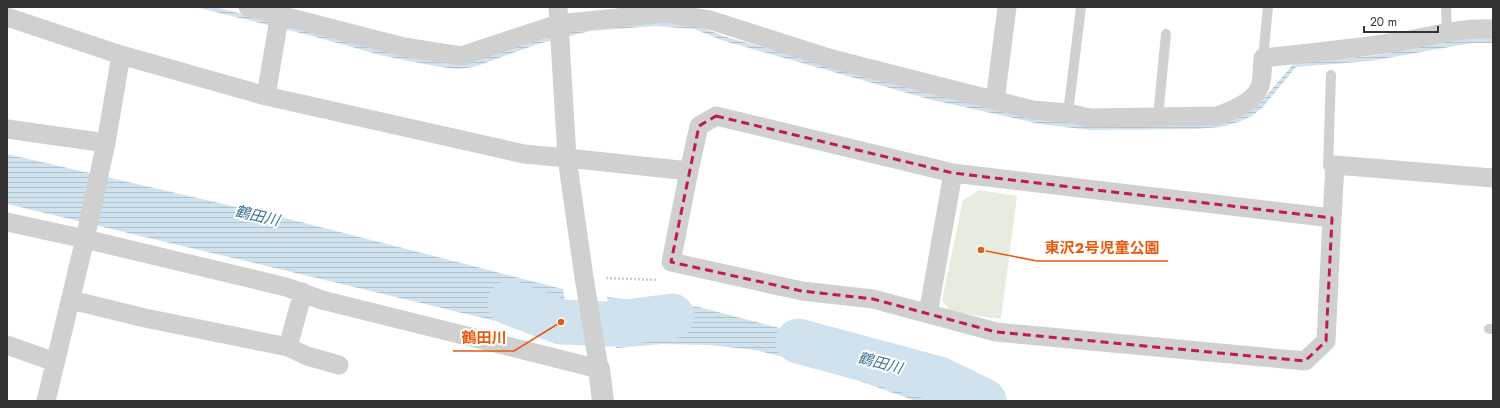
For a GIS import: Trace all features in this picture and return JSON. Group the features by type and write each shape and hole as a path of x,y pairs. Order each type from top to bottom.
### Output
{"street":[{"path":"248,7 281,11 404,47 461,56 558,15 665,13 710,20 832,59 995,101 1033,110 1068,113 1090,118 1217,116 1232,111 1243,105 1260,87 1263,58 1397,42 1475,28 1493,29"},
{"path":"995,101 1007,7"},
{"path":"266,96 281,11"},
{"path":"7,17 26,15 121,55 266,96 524,154 689,171"},
{"path":"558,15 567,158 603,401"},
{"path":"46,401 71,300 106,143 121,55"},
{"path":"1332,218 953,173 716,116 699,126 671,262 802,292 873,299 996,332 1305,361 1326,341 1335,165 1493,178"},
{"path":"7,129 106,143"},
{"path":"928,314 953,173"},
{"path":"7,222 286,287 322,300 599,369"},
{"path":"288,347 303,292"},
{"path":"71,300 152,319 288,347 307,356 339,365"},
{"path":"7,345 55,362"}],"lane":[{"path":"1068,113 1081,7"},
{"path":"1263,58 1268,7"},
{"path":"1446,7 1447,32"},
{"path":"1158,116 1166,34"},
{"path":"1331,75 1328,166 1335,165"}],"path":[{"path":"584,277 663,280 671,262"}],"highlighted area":[{"path":"716,116 953,173 1332,218 1326,341 1305,361 996,332 873,299 802,291 671,262 699,126"}],"shaded area":[{"path":"979,190 1017,196 1001,319 951,312 942,300 963,200"}],"water":[{"path":"195,7 214,7 442,62 532,38 591,26 657,20 695,25 726,37 934,94 1044,119 1239,116 1260,103 1295,62 1372,56 1473,37 1493,38 1493,43 1472,43 1371,61 1296,67 1263,107 1252,116 1239,122 1221,127 1197,129 1089,130 1040,124 932,100 724,41 694,29 655,26 590,31 538,44 474,67 458,69 384,56 312,36"},
{"path":"7,154 293,220 563,289 571,339 7,204"},
{"path":"607,297 699,307 787,330 817,340 960,401 916,401 811,364 755,350 708,345 662,344 616,348"}],"waterway":[{"name":"鶴田川","path":"510,303 561,322 611,324 672,316"},
{"name":"鶴田川","path":"798,341 939,379 984,401"}],"place":[{"name":"東沢2号児童公園","path":"981,250"},
{"name":"鶴田川","path":"561,322"}]}
